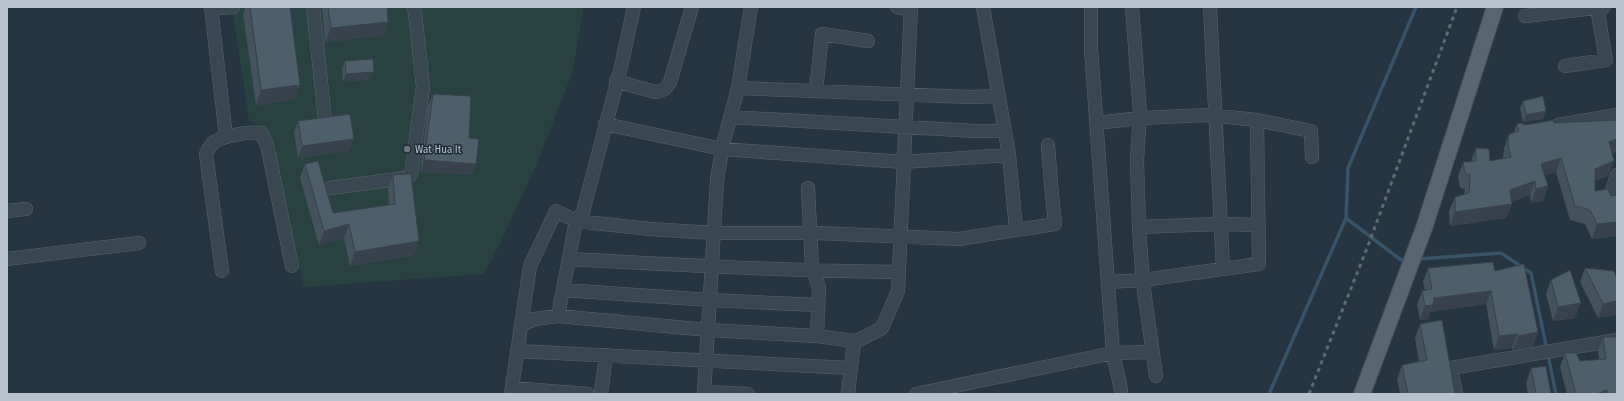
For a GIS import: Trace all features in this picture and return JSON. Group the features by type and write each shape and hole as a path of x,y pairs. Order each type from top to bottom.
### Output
{"main road":[{"path":"1362,394 1424,228 1495,7"}],"street":[{"path":"226,137 212,7 233,7"},
{"path":"313,7 325,119"},
{"path":"330,188 398,179 408,177 412,174 419,105 422,91 415,12 413,7"},
{"path":"558,316 576,221 582,212 634,7"},
{"path":"616,82 654,92 661,92 666,88 670,82 692,7"},
{"path":"748,394 704,393 718,180 722,149 738,88 751,7"},
{"path":"521,326 534,319 558,316 708,330 817,336 854,341 862,339 882,328 898,291 899,272 911,8 897,7"},
{"path":"983,7 1009,154 1016,229"},
{"path":"1091,7 1091,49 1113,353 1121,390"},
{"path":"1132,7 1140,118 1137,160 1139,227 1143,280 1156,376"},
{"path":"1210,7 1223,269"},
{"path":"1525,16 1600,7 1612,59 1565,66"},
{"path":"816,91 822,34 868,41"},
{"path":"738,88 970,97 999,96"},
{"path":"1097,123 1140,118 1215,115 1257,120 1312,131 1312,157"},
{"path":"1542,128 1617,116"},
{"path":"730,117 905,127 1005,130"},
{"path":"1108,282 1143,280 1259,264 1257,120"},
{"path":"605,124 722,149 903,162 1009,154"},
{"path":"222,271 206,154 214,142 226,137 256,132 261,133 266,144 292,266"},
{"path":"588,394 512,391 530,266 556,211 576,221 650,229 715,233 810,233 959,239 1055,224 1048,145"},
{"path":"1611,194 1617,175"},
{"path":"808,188 813,271 819,287 817,336"},
{"path":"7,211 26,208"},
{"path":"1139,227 1220,224 1259,225"},
{"path":"7,259 139,243"},
{"path":"569,259 813,271 899,272"},
{"path":"563,290 710,300 818,305"},
{"path":"1456,394 1451,368 1617,340"},
{"path":"848,394 854,341"},
{"path":"518,351 851,368"},
{"path":"916,394 1113,353 1152,352"},
{"path":"601,394 606,355"}],"green space":[{"name":"Wat Hua It","path":"232,7 584,7 572,74 535,168 498,248 484,274 304,287 267,129 249,121"}],"building":[{"path":"250,7 290,7 300,85 261,90"},
{"path":"328,7 387,7 388,22 331,28"},
{"path":"373,59 374,72 346,74 345,61"},
{"path":"433,94 471,96 469,138 479,139 476,164 424,160"},
{"path":"1543,96 1546,111 1526,115 1523,101"},
{"path":"350,114 354,139 302,146 298,121"},
{"path":"1553,120 1554,123 1617,120 1617,139 1609,142 1614,161 1595,169 1595,191 1608,189 1611,196 1617,195 1617,222 1597,224 1590,210 1575,206 1561,158 1541,164 1548,186 1536,189 1535,181 1510,190 1512,204 1455,212 1455,197 1469,193 1470,175 1465,174 1463,162 1476,161 1476,148 1489,149 1490,161 1511,157 1508,145 1509,134 1519,131 1517,124 1520,123 1526,125"},
{"path":"318,161 333,213 395,204 393,175 411,174 419,241 355,252 349,224 324,231 305,164"},
{"path":"1493,262 1495,271 1524,264 1538,332 1518,336 1517,334 1499,336 1491,291 1434,298 1433,305 1425,306 1422,291 1432,289 1428,268"},
{"path":"1585,268 1614,271 1617,279 1617,301 1603,304"},
{"path":"1570,270 1581,303 1558,307 1551,280"},
{"path":"1442,320 1455,394 1408,394 1402,365 1427,360 1420,324"},
{"path":"1603,337 1617,337 1617,394 1609,394 1607,390 1596,394 1576,394 1565,353 1576,353 1580,361 1606,359"},
{"path":"1546,366 1551,394 1536,394 1531,368"}],"waterway":[{"path":"1269,394 1346,218 1348,168 1416,7"},
{"path":"1346,218 1401,260 1408,260"},
{"path":"1418,259 1501,253 1531,273 1556,394"}],"railway":[{"path":"1309,394 1369,243 1457,7"}],"place":[{"name":"Wat Hua It","path":"407,149"}]}
